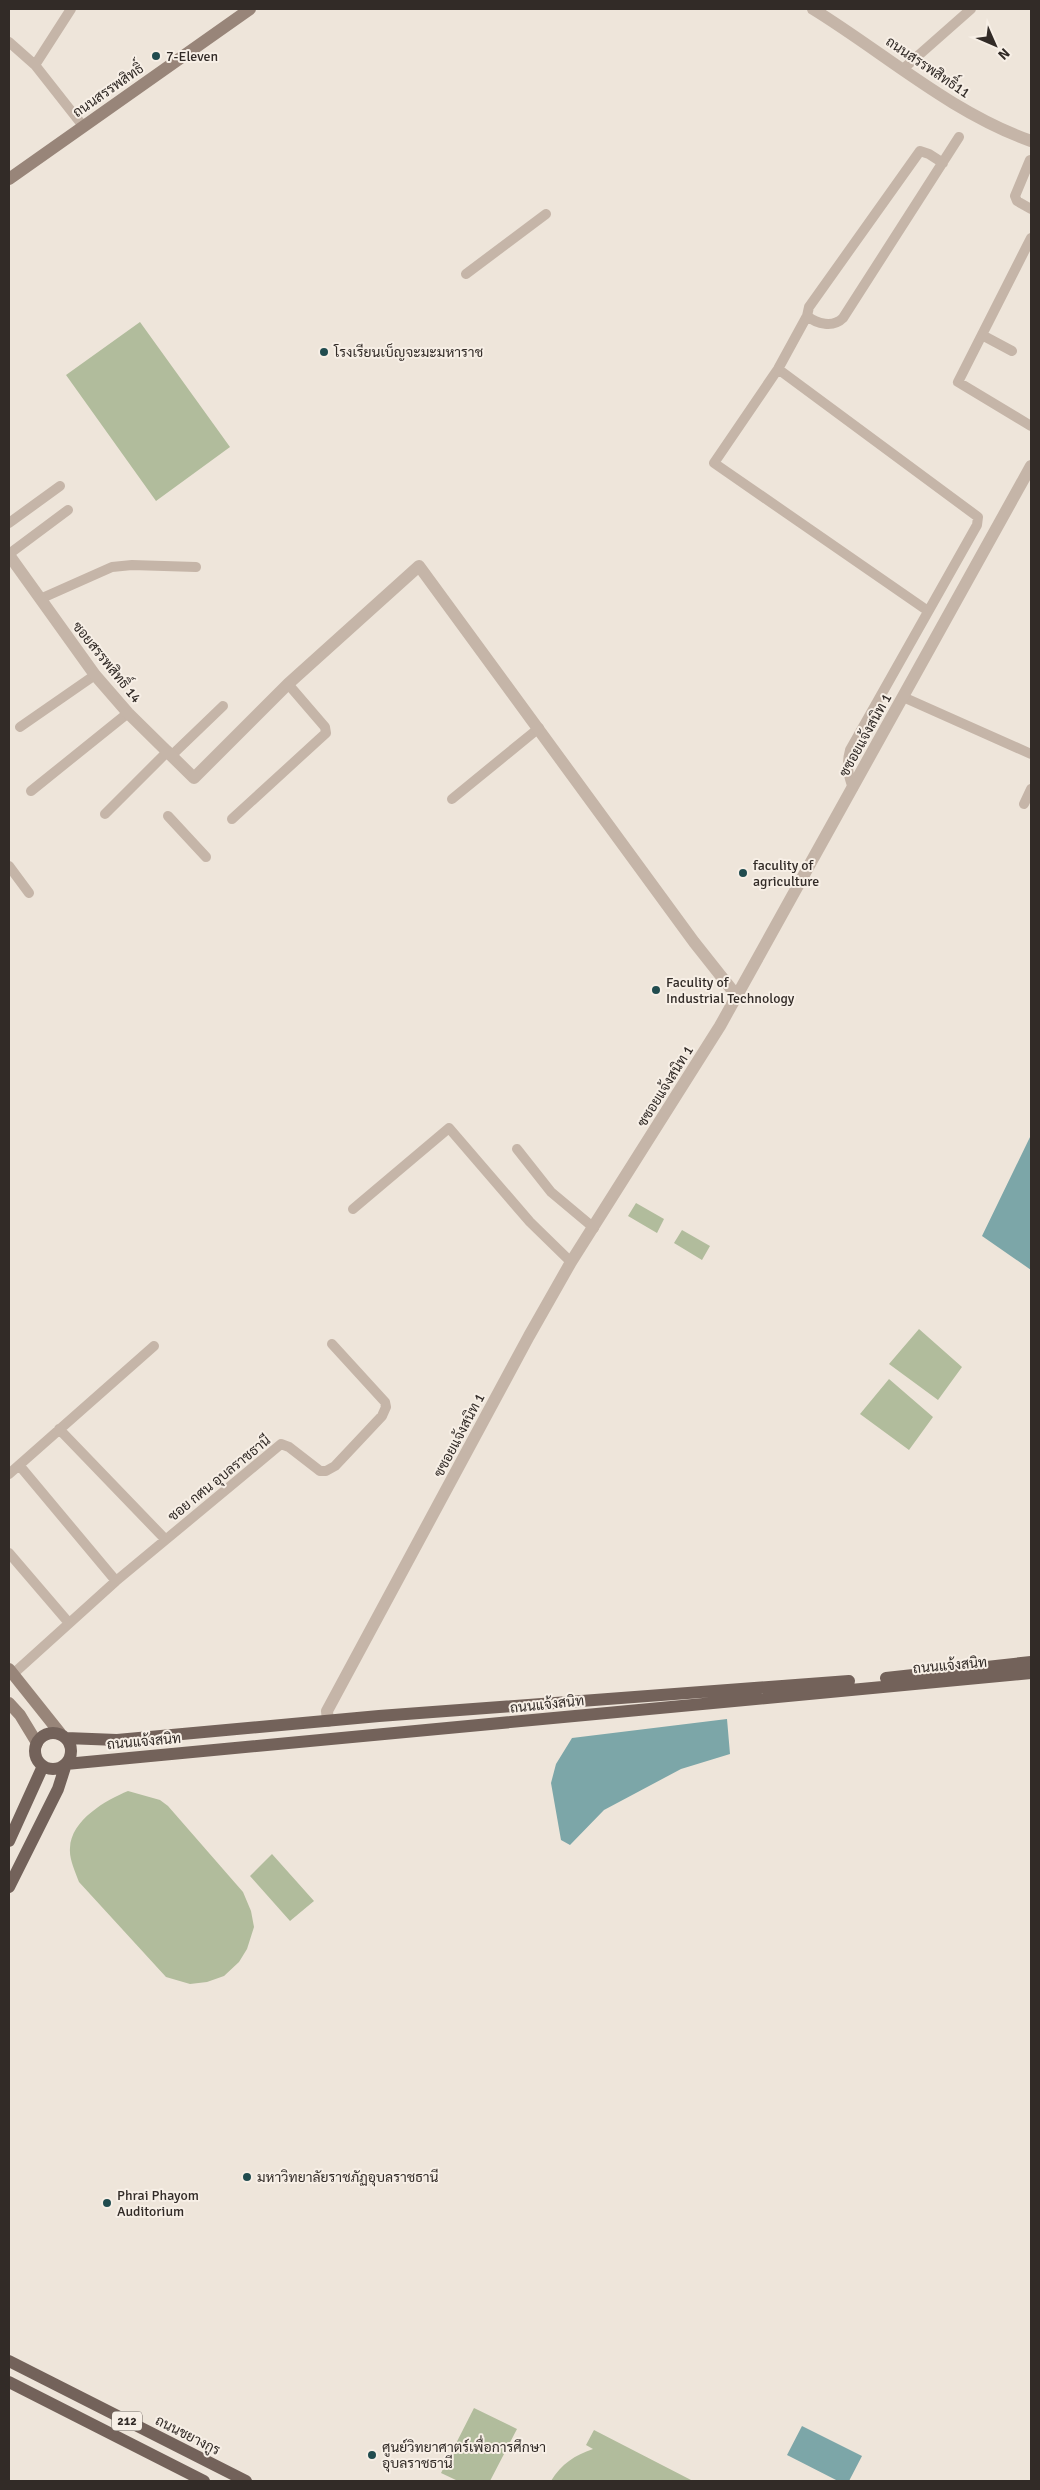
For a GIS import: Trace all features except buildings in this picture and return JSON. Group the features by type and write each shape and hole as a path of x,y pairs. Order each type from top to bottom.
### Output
{"main road":[{"name":"ถนนสรรพสิทธิ์","path":"9,179 250,9"},
{"name":"ถนนแจ้งสนิท","path":"63,1736 117,1740 328,1721 881,1678 1031,1662"},
{"path":"9,1887 12,1870 58,1789 71,1754 63,1736 11,1672"},
{"name":"ถนนแจ้งสนิท","path":"66,1764 1031,1673"},
{"path":"9,1703 20,1715 37,1743"},
{"path":"63,1736 51,1733 43,1736 37,1743 34,1751 36,1759 43,1766 50,1769 66,1764"},
{"path":"9,1841 43,1766"},
{"name":"ถนนชยางกูร","path":"9,2361 246,2481"},
{"name":"212","path":"9,2382 204,2481"}],"street":[{"path":"35,65 70,9"},
{"name":"ถนนสรรพสิทธิ์11","path":"813,9 961,108 1000,130 1031,141"},
{"path":"902,69 971,9"},
{"path":"9,42 35,65 83,126"},
{"path":"807,316 814,322 830,324 838,323 843,318 959,137"},
{"path":"928,611 714,463 778,369 807,316 809,307 920,151 944,163"},
{"path":"1030,160 1015,196 1017,201 1031,209"},
{"path":"466,274 546,214"},
{"path":"1031,238 958,382 1031,426"},
{"path":"982,335 1012,351"},
{"path":"778,369 978,518 976,525 850,750 847,761 849,777 853,788"},
{"name":"ซซอยแจ้งสนิท 1","path":"328,1721 327,1711 571,1262 720,1026 819,851 1031,466"},
{"path":"9,523 60,486"},
{"path":"9,554 68,510"},
{"name":"ซอยสรรพสิทธิ์ 14","path":"9,554 95,675 128,713 194,778 288,684"},
{"path":"40,600 112,567 132,565 196,567"},
{"path":"232,819 326,734 325,727 288,684 419,566 694,942 736,996"},
{"path":"20,727 95,675"},
{"path":"904,697 1031,754"},
{"path":"104,814 223,706"},
{"path":"31,791 128,713"},
{"path":"452,799 538,728"},
{"path":"1024,804 1031,789"},
{"path":"168,816 206,856"},
{"path":"9,866 29,893"},
{"path":"353,1209 450,1128 530,1222 571,1262"},
{"path":"517,1149 551,1192 594,1228"},
{"name":"ซอย กศน อุบลราชธานี","path":"11,1672 165,1539 280,1444 289,1447 320,1471 326,1471 335,1466 382,1416 386,1407 384,1402 332,1344"},
{"path":"9,1474 154,1346"},
{"path":"59,1429 165,1539"},
{"path":"19,1465 116,1581"},
{"path":"9,1553 68,1622"}],"green space":[{"path":"140,322 230,447 156,501 66,375"},
{"path":"636,1203 664,1219 657,1233 628,1216"},
{"path":"682,1230 710,1246 702,1260 674,1243"},
{"path":"919,1329 962,1367 938,1400 889,1364"},
{"path":"889,1379 933,1417 909,1450 860,1414"},
{"path":"128,1791 160,1800 168,1806 243,1892 251,1911 254,1927 247,1949 239,1962 224,1976 207,1982 190,1984 166,1977 79,1882 70,1856 72,1838 76,1829 91,1812"},
{"path":"272,1854 314,1901 290,1921 250,1876"},
{"path":"474,2408 517,2429 490,2481 458,2481 441,2473"},
{"path":"594,2430 693,2481 551,2481 569,2461 593,2449 586,2445"}],"water":[{"path":"1031,1135 1031,1270 982,1236"},
{"path":"727,1719 730,1754 681,1769 604,1810 570,1845 561,1840 551,1783 556,1764 572,1738"},
{"path":"802,2426 862,2456 849,2481 838,2481 787,2455"}],"place":[{"name":"7-Eleven","path":"156,56"},
{"name":"โรงเรียนเบ็ญจะมะมหาราช","path":"324,352"},
{"name":"faculity of agriculture","path":"743,873"},
{"name":"Faculity of Industrial Technology","path":"656,990"},
{"name":"มหาวิทยาลัยราชภัฏอุบลราชธานี","path":"247,2177"},
{"name":"Phrai Phayom Auditorium","path":"107,2203"},
{"name":"ศูนย์วิทยาศาตร์เพื่อการศึกษา อุบลราชธานี","path":"372,2455"}]}
